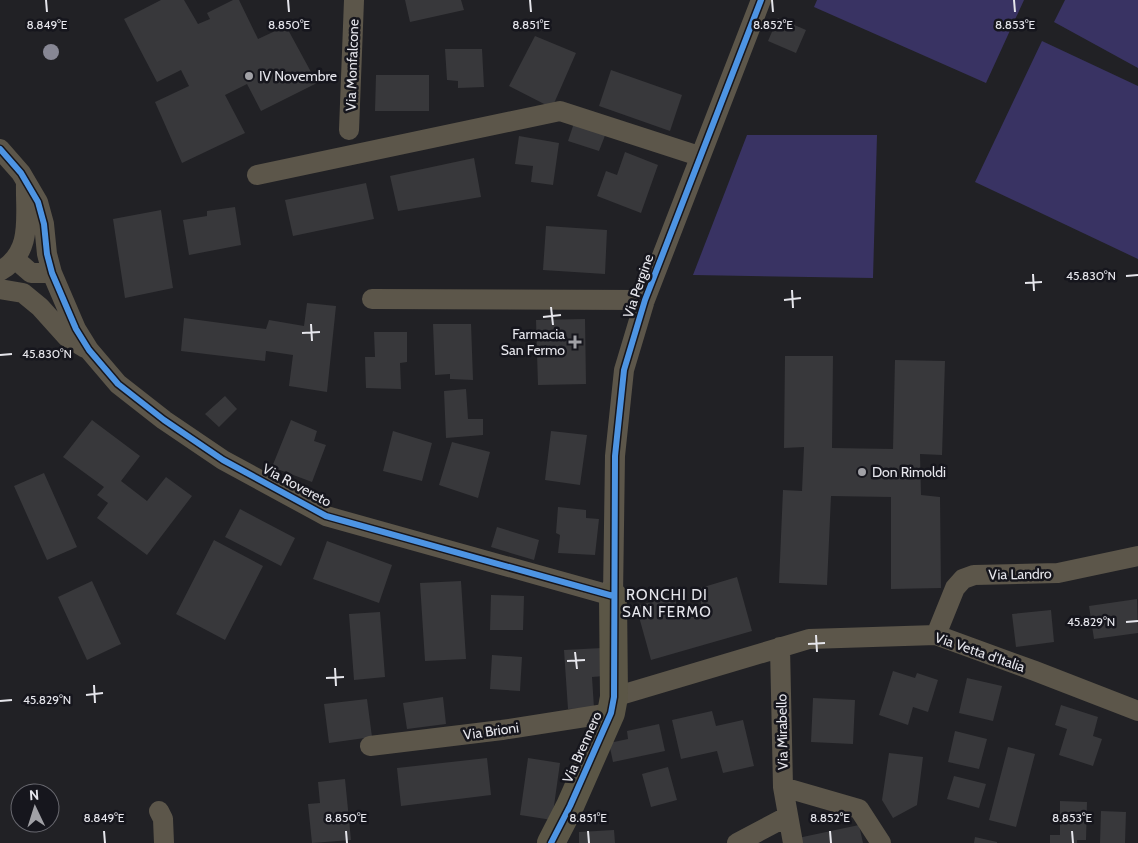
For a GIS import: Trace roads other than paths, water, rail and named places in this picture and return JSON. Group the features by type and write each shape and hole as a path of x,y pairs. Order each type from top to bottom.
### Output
{"street":[{"name":"Via Monfalcone","path":"349,130 354,0"},
{"name":"Via Pergine","path":"613,596 615,456 624,370 645,300 699,156 761,0"},
{"path":"257,175 560,111 699,156"},
{"name":"Via Rovereto","path":"0,149 26,182 38,202 44,224 47,254 52,273 76,329 89,350 118,384 164,420 224,460 326,516 613,596"},
{"path":"26,182 24,244 8,266 31,273 52,273"},
{"path":"0,289 23,293 31,273"},
{"name":"Via Rovereto","path":"23,293 40,307 67,337 89,350"},
{"path":"372,299 645,300"},
{"name":"Via Landro","path":"936,635 955,588 964,579 974,575 1058,573 1138,556"},
{"name":"Via Brennero","path":"551,843 570,806 612,705 613,596"},
{"name":"Via Vetta d'Italia","path":"612,705 780,647 809,639 936,635 1035,670 1138,711"},
{"name":"Via Mirabello","path":"780,647 783,787 792,843"},
{"name":"Via Brioni","path":"370,746 502,730 612,705"},
{"path":"783,787 859,810 880,843"},
{"path":"159,811 163,819 164,843"},
{"path":"737,843 788,816"}],"place":[{"name":"IV Novembre","path":"249,76"},
{"name":"Farmacia San Fermo","path":"575,342"},
{"name":"Don Rimoldi","path":"862,472"}],"district":[{"name":"RONCHI DI SAN FERMO","path":"667,604"}]}
